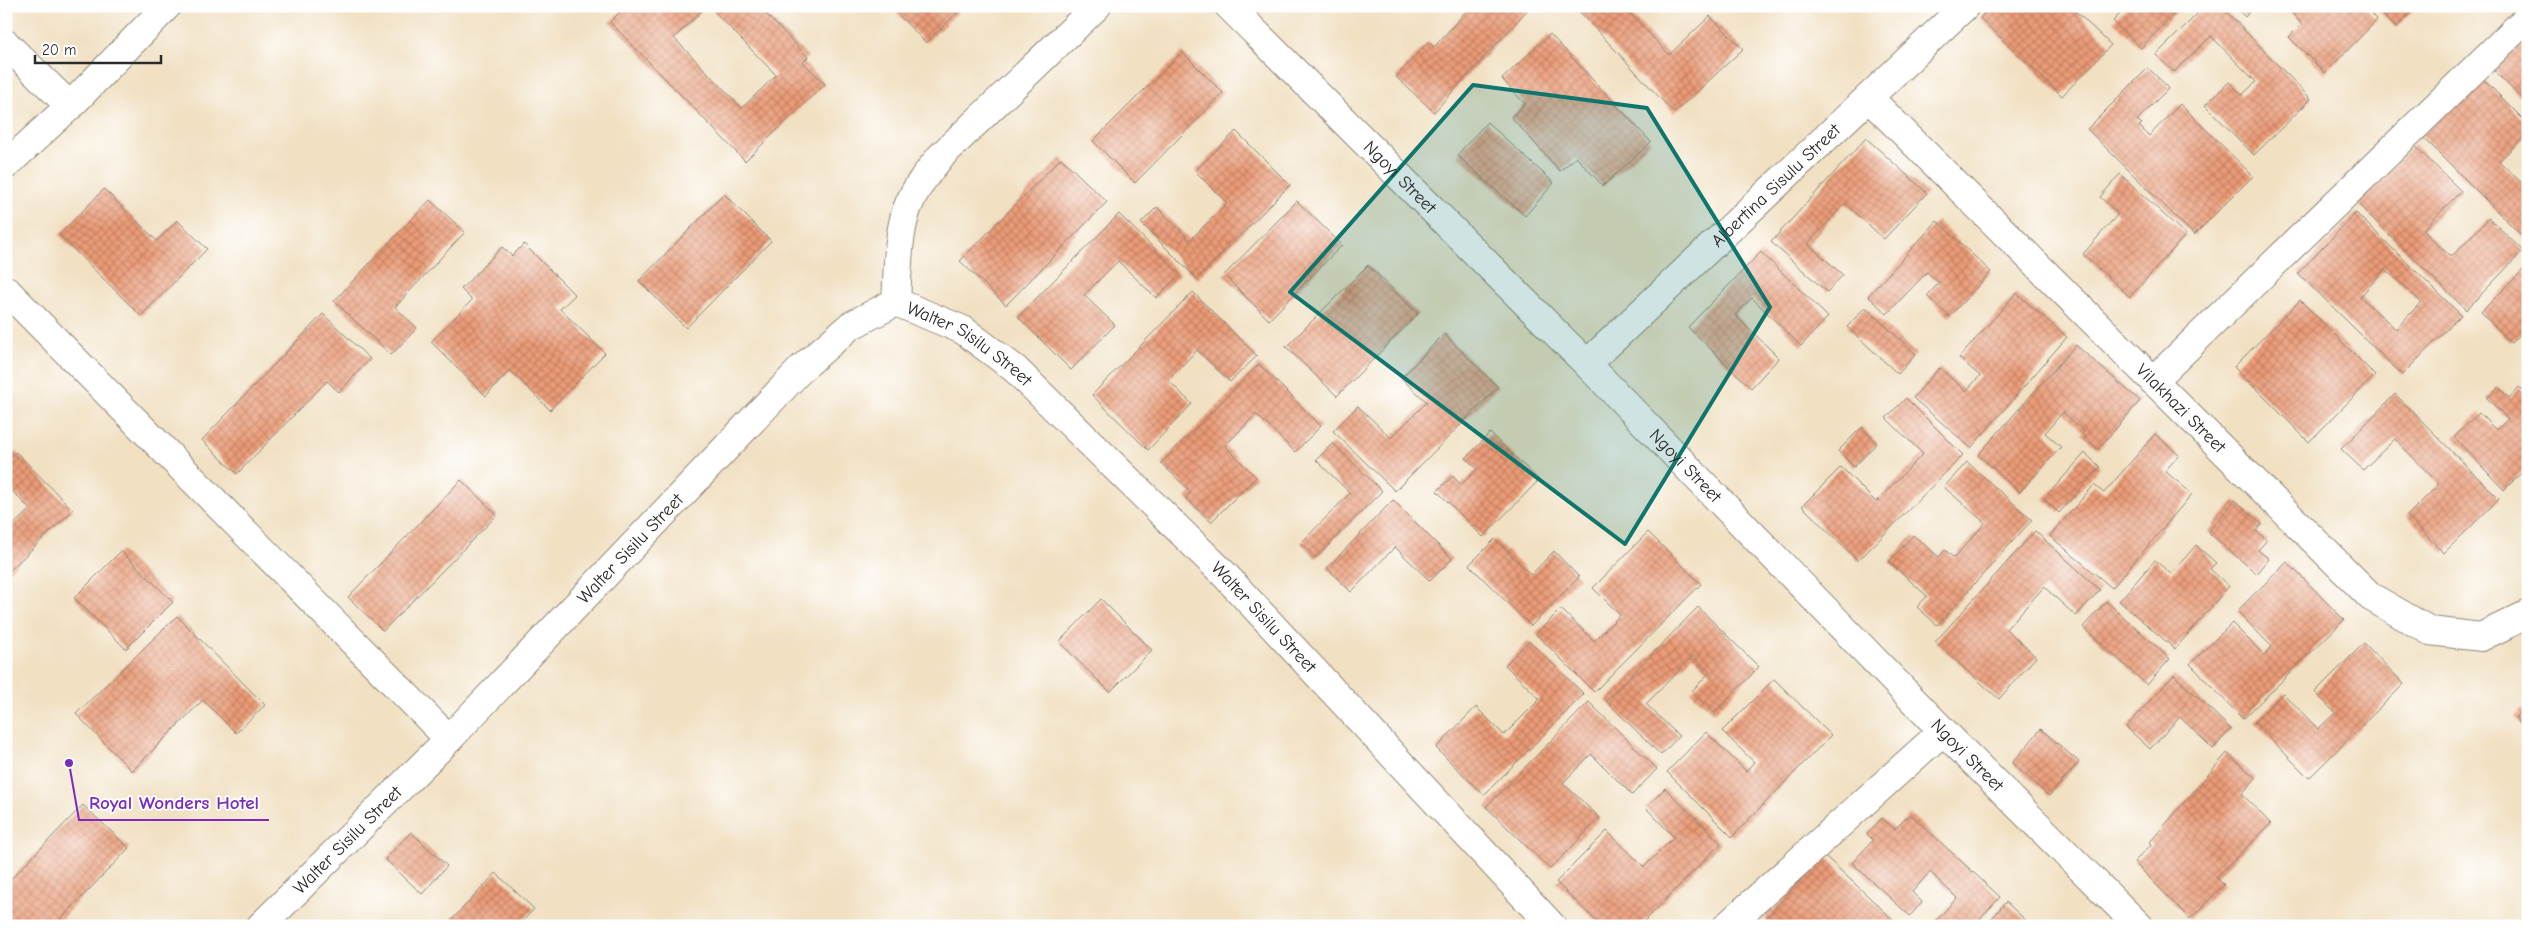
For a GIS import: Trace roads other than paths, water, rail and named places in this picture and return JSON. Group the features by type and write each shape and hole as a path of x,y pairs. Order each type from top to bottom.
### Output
{"street":[{"path":"6,165 70,106 168,6"},
{"path":"896,302 899,252 907,209 920,183 941,156 1097,6"},
{"name":"Ngoyi Street","path":"1229,6 1587,364 1943,732 2139,926"},
{"name":"Albertina Sisulu Street","path":"1587,364 1965,6"},
{"path":"2153,381 2528,17"},
{"path":"6,44 70,106"},
{"name":"Vilakhazi Street","path":"1869,98 2371,597 2430,632 2482,636 2528,614"},
{"path":"6,290 449,739"},
{"name":"Walter Sisilu Street","path":"261,926 449,739 802,368 850,326 896,302 963,330 1014,369 1223,572 1552,926"},
{"path":"1727,926 1943,732"}],"place":[{"name":"Royal Wonders Hotel","path":"69,763"}]}
